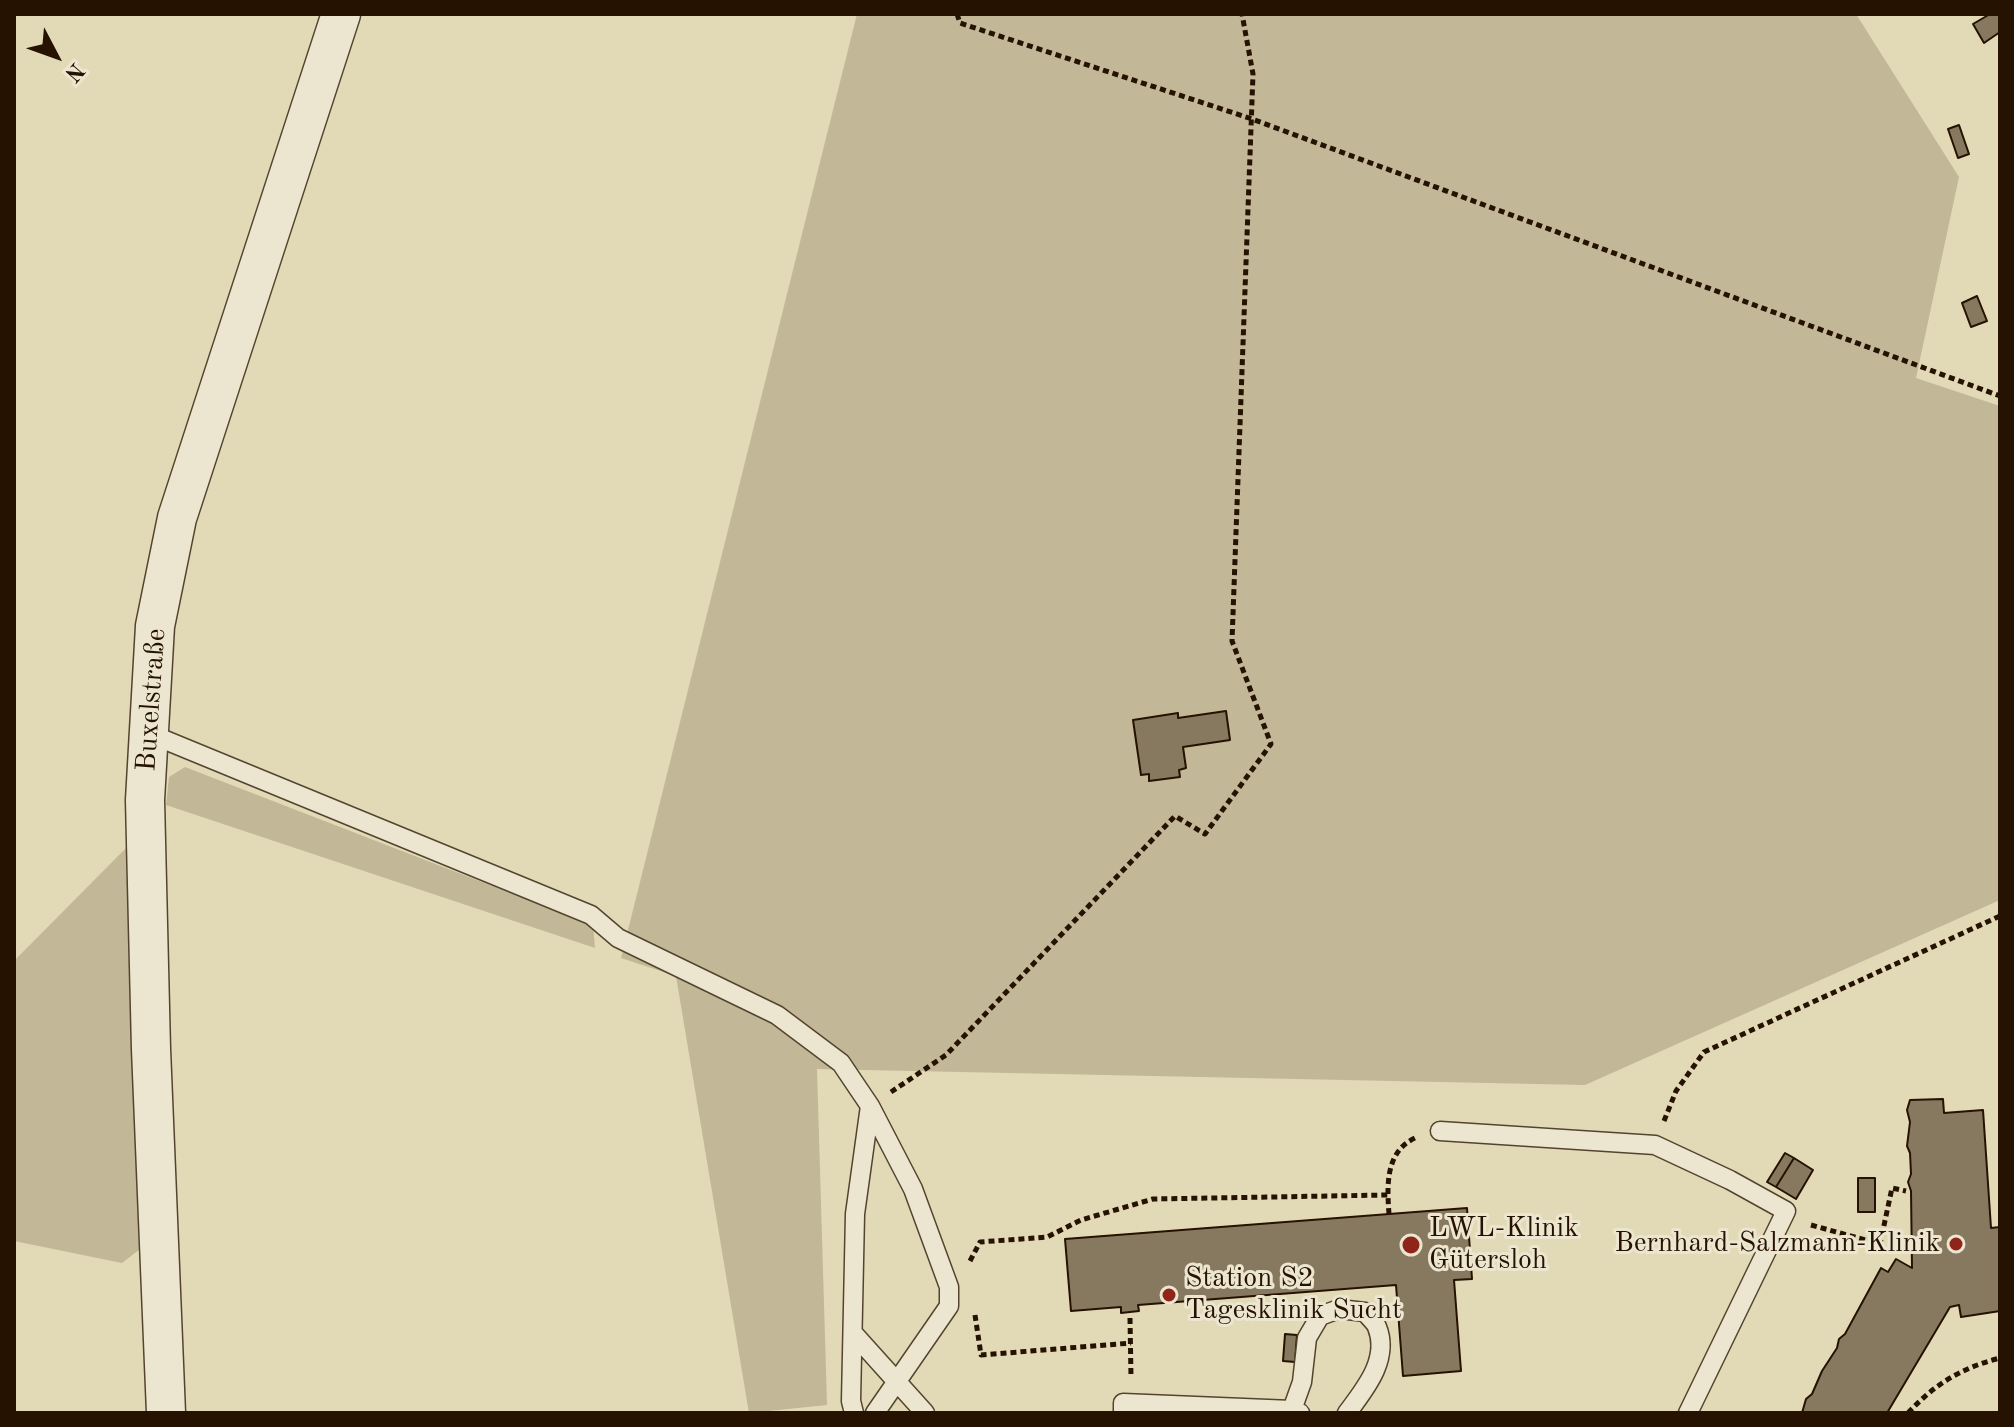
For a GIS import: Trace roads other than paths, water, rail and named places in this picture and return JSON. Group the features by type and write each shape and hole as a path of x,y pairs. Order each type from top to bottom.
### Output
{"street":[{"name":"Buxelstraße","path":"166,1413 151,1049 145,800 155,626 177,518 341,14"}],"lane":[{"path":"148,733 591,915 618,938 777,1015 841,1063 870,1106 913,1189 949,1287 949,1306 875,1413"},
{"path":"854,1413 851,1401 855,1214 870,1106"},
{"path":"1440,1131 1655,1145 1730,1180 1786,1211 1688,1413"},
{"path":"1127,1408 1296,1412 1307,1338 1320,1316 1339,1309 1365,1312 1377,1327 1380,1356 1370,1383 1347,1413"},
{"path":"853,1333 925,1413"}],"place":[{"name":"Bernhard-Salzmann-Klinik","path":"1956,1244"},
{"name":"LWL-Klinik Gütersloh","path":"1411,1245"},
{"name":"Station S2 Tagesklinik Sucht","path":"1169,1295"}]}
